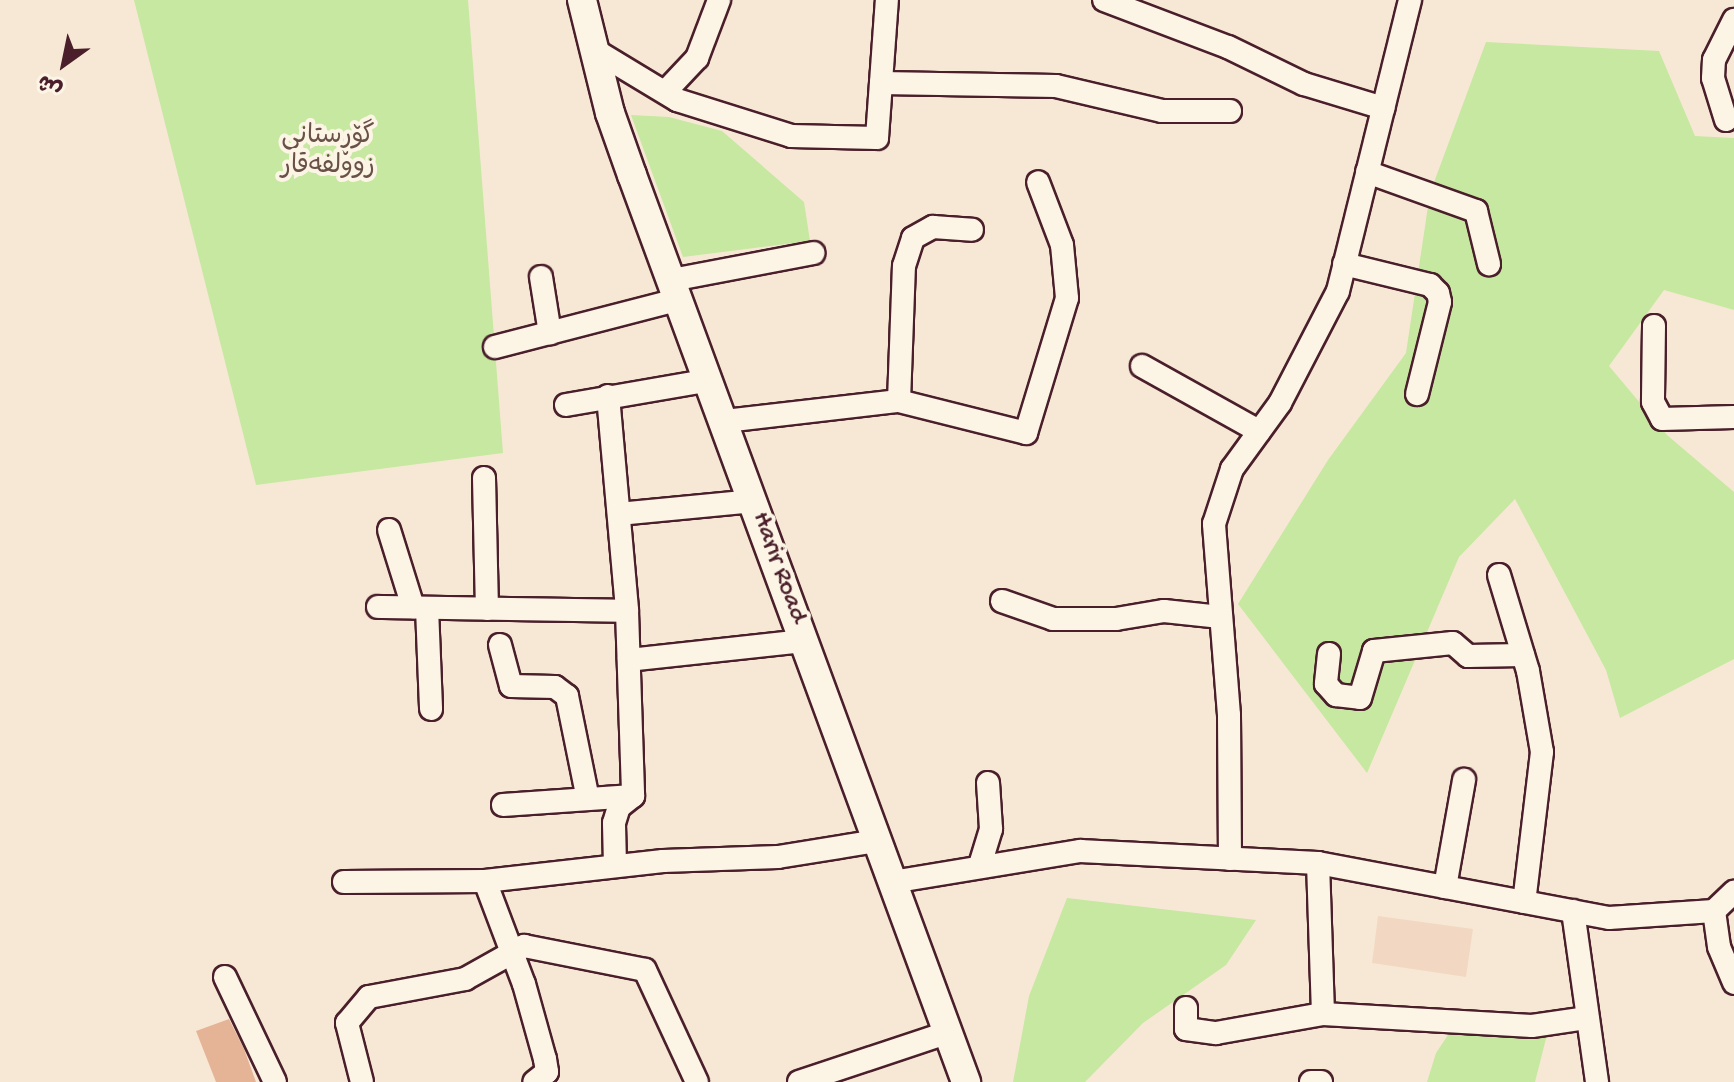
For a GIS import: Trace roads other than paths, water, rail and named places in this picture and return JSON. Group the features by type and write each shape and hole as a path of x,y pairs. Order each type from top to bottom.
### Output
{"main road":[{"path":"582,0 596,51"},
{"path":"591,0 596,51"},
{"name":"Harir Road","path":"596,51 610,113 966,1082"}],"street":[{"path":"665,92 697,58 719,0"},
{"path":"596,51 665,92 791,136 877,138 887,0"},
{"path":"1104,0 1228,47 1304,84 1383,108"},
{"path":"1230,859 1229,715 1214,524 1232,469 1280,403 1338,291 1410,0"},
{"path":"1726,120 1713,78 1714,60 1734,20"},
{"path":"881,83 1056,86 1162,111 1230,111"},
{"path":"1367,172 1476,211 1489,264"},
{"path":"725,421 899,401 1026,433 1067,298 1062,245 1038,182"},
{"path":"899,401 904,266 913,238 933,227 972,230"},
{"path":"495,347 550,333 676,290 813,253"},
{"path":"1344,264 1430,285 1438,293 1440,302 1417,394"},
{"path":"541,277 550,333"},
{"path":"1654,326 1653,402 1662,419 1734,417"},
{"path":"1142,366 1259,431"},
{"path":"566,405 710,380"},
{"path":"608,396 627,611 633,796"},
{"path":"484,478 487,609"},
{"path":"619,514 753,501"},
{"path":"389,530 420,607 431,709"},
{"path":"1499,575 1523,655 1542,752 1524,902"},
{"path":"1002,601 1053,619 1116,619 1164,611 1221,617"},
{"path":"378,607 627,611"},
{"path":"629,660 804,641"},
{"path":"1329,654 1326,684 1336,695 1360,698 1374,651 1453,643 1468,656 1523,655"},
{"path":"500,645 511,686 555,687 567,696 588,799"},
{"path":"1445,887 1464,780"},
{"path":"980,865 991,829 988,783"},
{"path":"503,805 633,796"},
{"path":"615,865 614,823 619,807 633,796"},
{"path":"344,882 485,881 615,865 778,857 877,841"},
{"path":"892,882 980,865 1080,851 1318,863 1609,918 1714,911 1734,892"},
{"path":"1318,863 1323,1014"},
{"path":"485,881 512,953 545,1059 547,1072 534,1082"},
{"path":"1573,911 1597,1082"},
{"path":"1714,911 1719,947 1734,983"},
{"path":"362,1082 347,1023 369,997 465,979 524,946 645,970 697,1082"},
{"path":"225,977 275,1082"},
{"path":"1186,1008 1186,1029 1216,1033 1323,1014 1532,1026 1587,1018"},
{"path":"799,1082 949,1032"},
{"path":"1311,1082 1321,1082"}],"park label":[{"name":"گۆڕستانی زوولفەقار","path":"328,153"}]}
